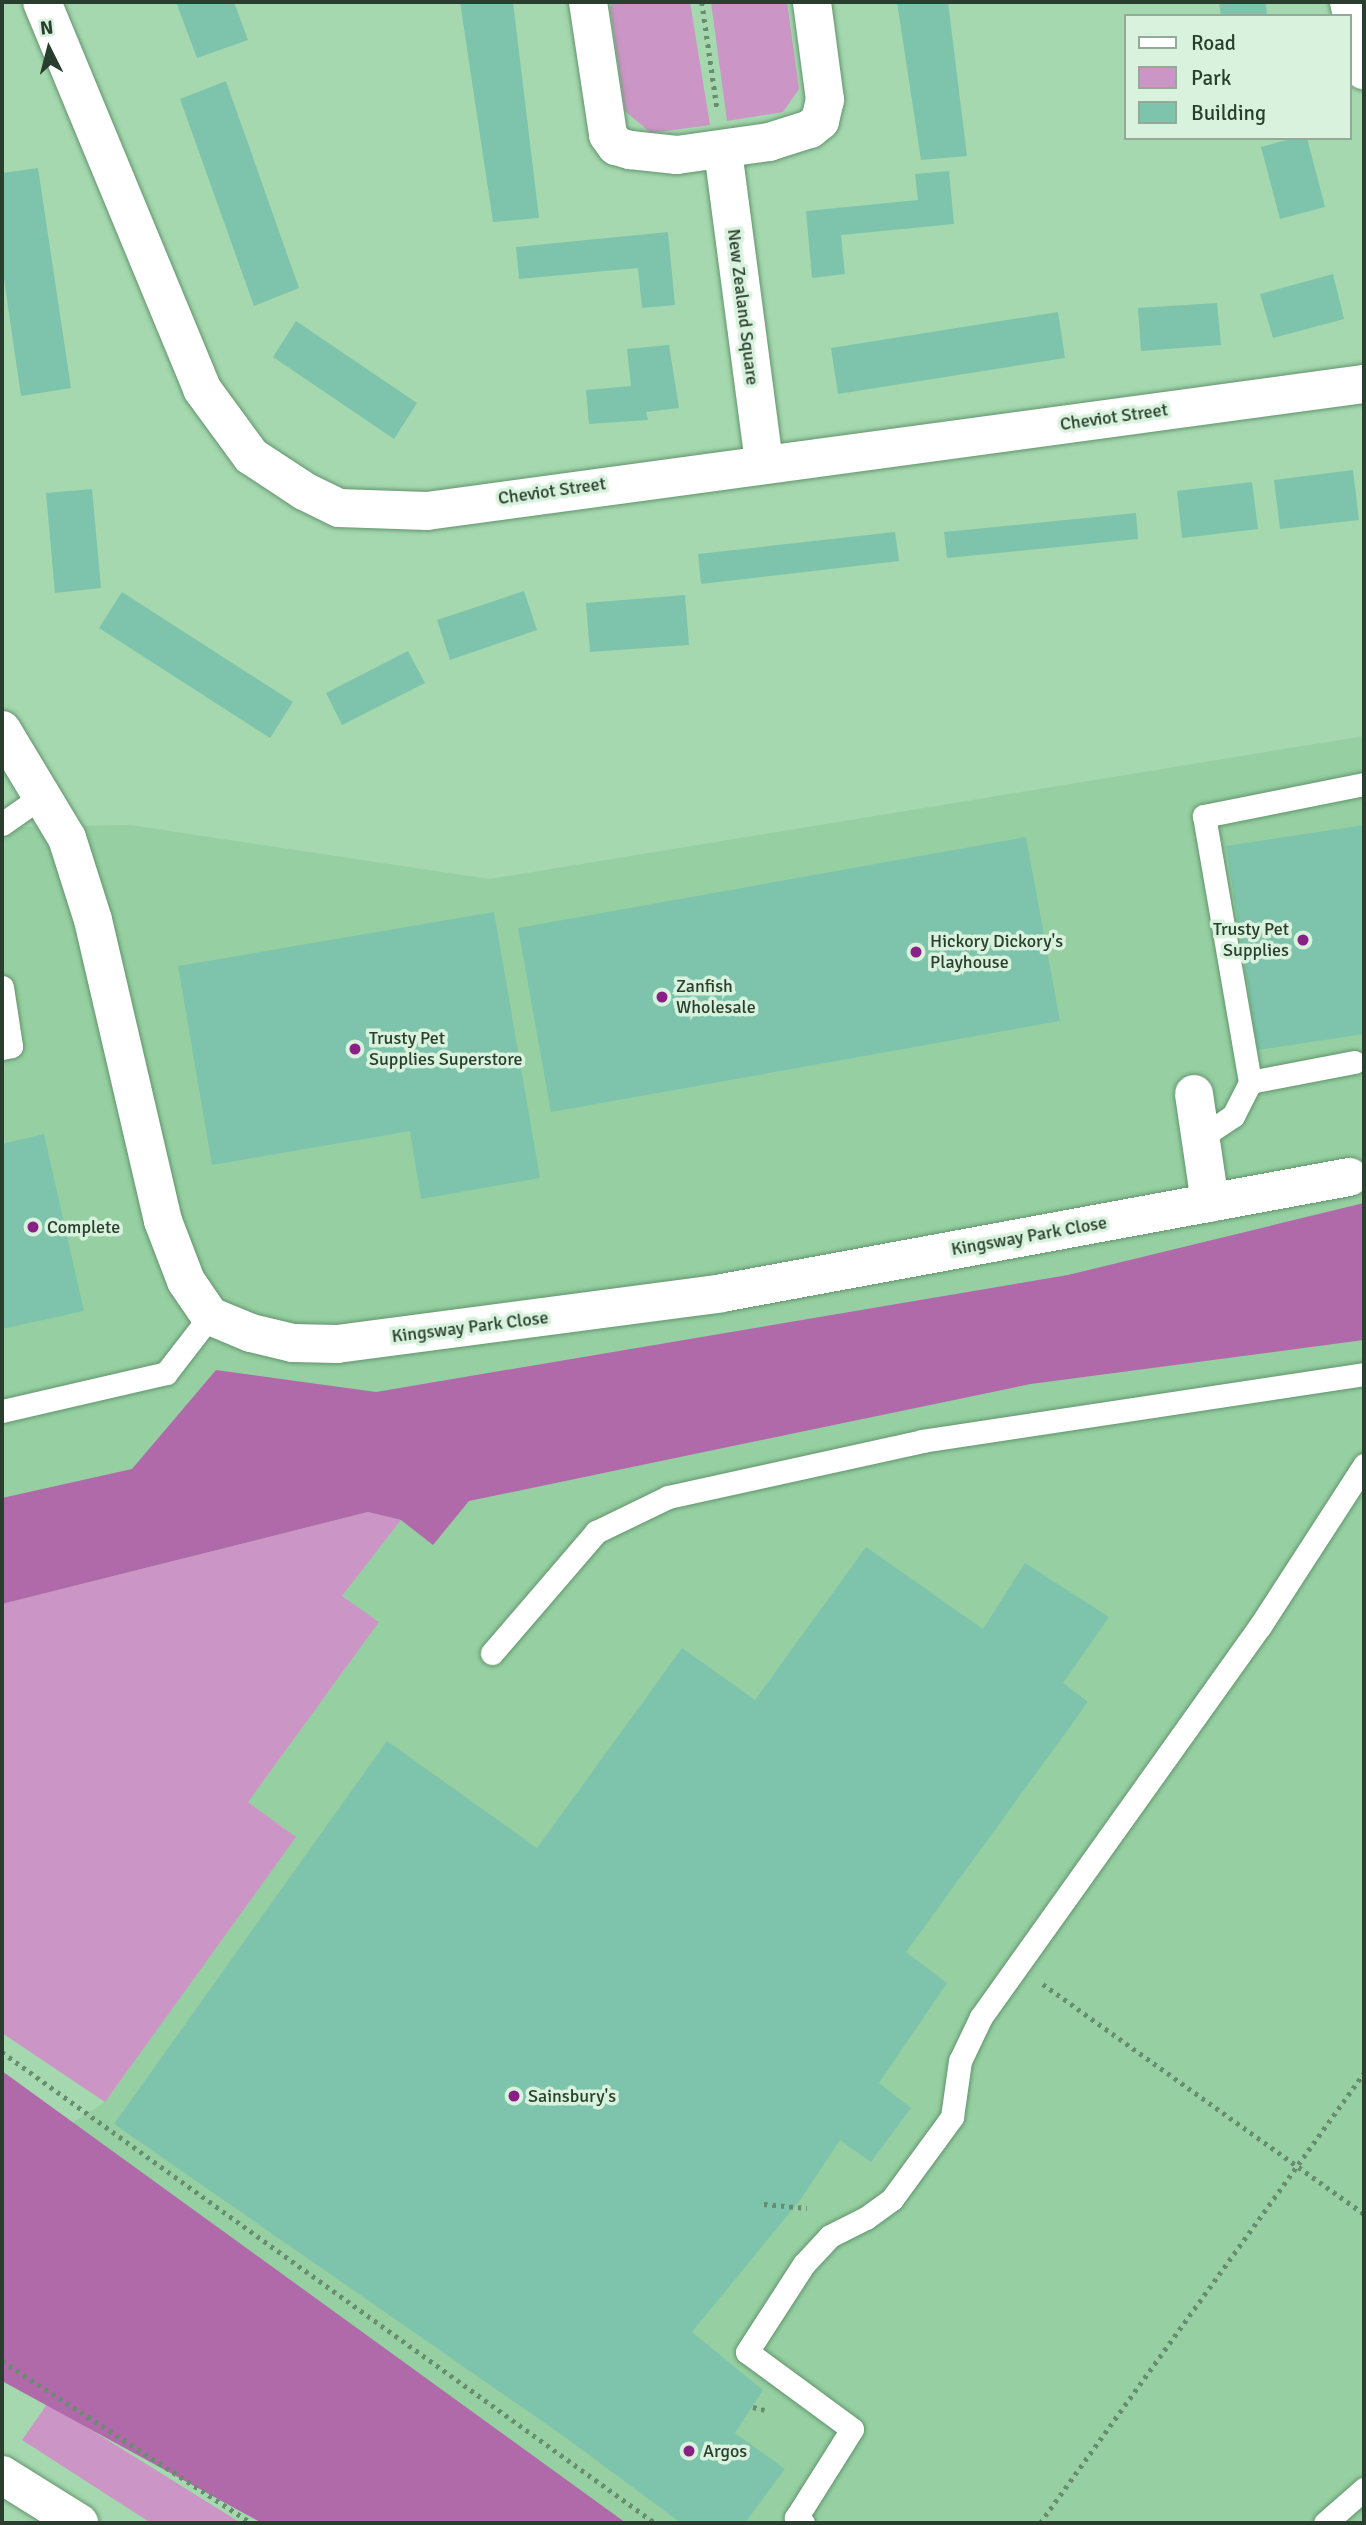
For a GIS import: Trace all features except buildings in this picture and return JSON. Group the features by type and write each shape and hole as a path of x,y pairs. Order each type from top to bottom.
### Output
{"main road":[{"name":"Cheviot Street","path":"41,2 202,389 251,456 282,478 339,508 427,511 764,463 1364,384"},
{"path":"588,2 603,120 617,146 647,154 723,151 794,135 820,121 825,100 812,2"},
{"path":"1352,16 1364,70"},
{"name":"New Zealand Square","path":"723,151 764,463"},
{"path":"2,730 67,838 93,920 163,1221 186,1281 210,1316"},
{"path":"1194,1094 1210,1203"},
{"name":"Kingsway Park Close","path":"210,1316 293,1343 337,1344 722,1293 1357,1175"},
{"path":"2,2475 79,2523"},
{"path":"2,2501 62,2523"}],"lane":[{"path":"1200,1138 1233,1116 1250,1082 1203,816 1364,784"},
{"path":"2,824 42,796"},
{"path":"2,987 11,1046 2,1048"},
{"path":"1250,1082 1354,1062"},
{"path":"2,1411 166,1373 210,1316"},
{"path":"492,1653 596,1532 668,1497 922,1441 1364,1374"},
{"path":"803,2523 796,2518 852,2429 747,2352 804,2264 830,2236 866,2218 892,2199 952,2117 960,2061 981,2017 1260,1626 1364,1465"},
{"path":"1325,2523 1364,2489"}],"path":[{"path":"702,2 723,151"},
{"path":"1017,1965 1364,2214"},
{"path":"2,2052 46,2088 655,2523"},
{"path":"1040,2523 1364,2073"},
{"path":"764,2204 803,2210 815,2205"},
{"path":"2,2361 251,2523"}],"shaded area":[{"path":"1364,736 1364,1210 850,1330 2,1503 2,818 7,827 130,825 489,879"},
{"path":"1364,1203 1364,1340 1031,1384 469,1501 433,1545 401,1520 368,1512 2,1604 2,1498 132,1469 216,1370 376,1392 1068,1275"},
{"path":"1364,1340 1364,2523 455,2523 57,2133 105,2102 295,1837 248,1802 379,1622 342,1596 401,1520 433,1544 469,1501 1031,1384"},
{"path":"2,2071 626,2523 262,2523 2,2381"}],"green space":[{"path":"614,2 690,2 710,125 651,133 625,111 610,7"},
{"path":"711,2 787,2 799,89 783,112 727,121"},
{"path":"368,1512 401,1520 342,1596 379,1622 248,1802 296,1837 105,2102 2,2033 2,1604"},
{"path":"48,2403 241,2523 151,2523 22,2440"}],"place":[{"name":"Trusty Pet Supplies","path":"1303,940"},
{"name":"Hickory Dickory's Playhouse","path":"916,952"},
{"name":"Zanfish Wholesale","path":"662,997"},
{"name":"Trusty Pet Supplies Superstore","path":"355,1049"},
{"name":"Complete","path":"33,1227"},
{"name":"Sainsbury's","path":"514,2096"},
{"name":"Argos","path":"689,2451"}]}
